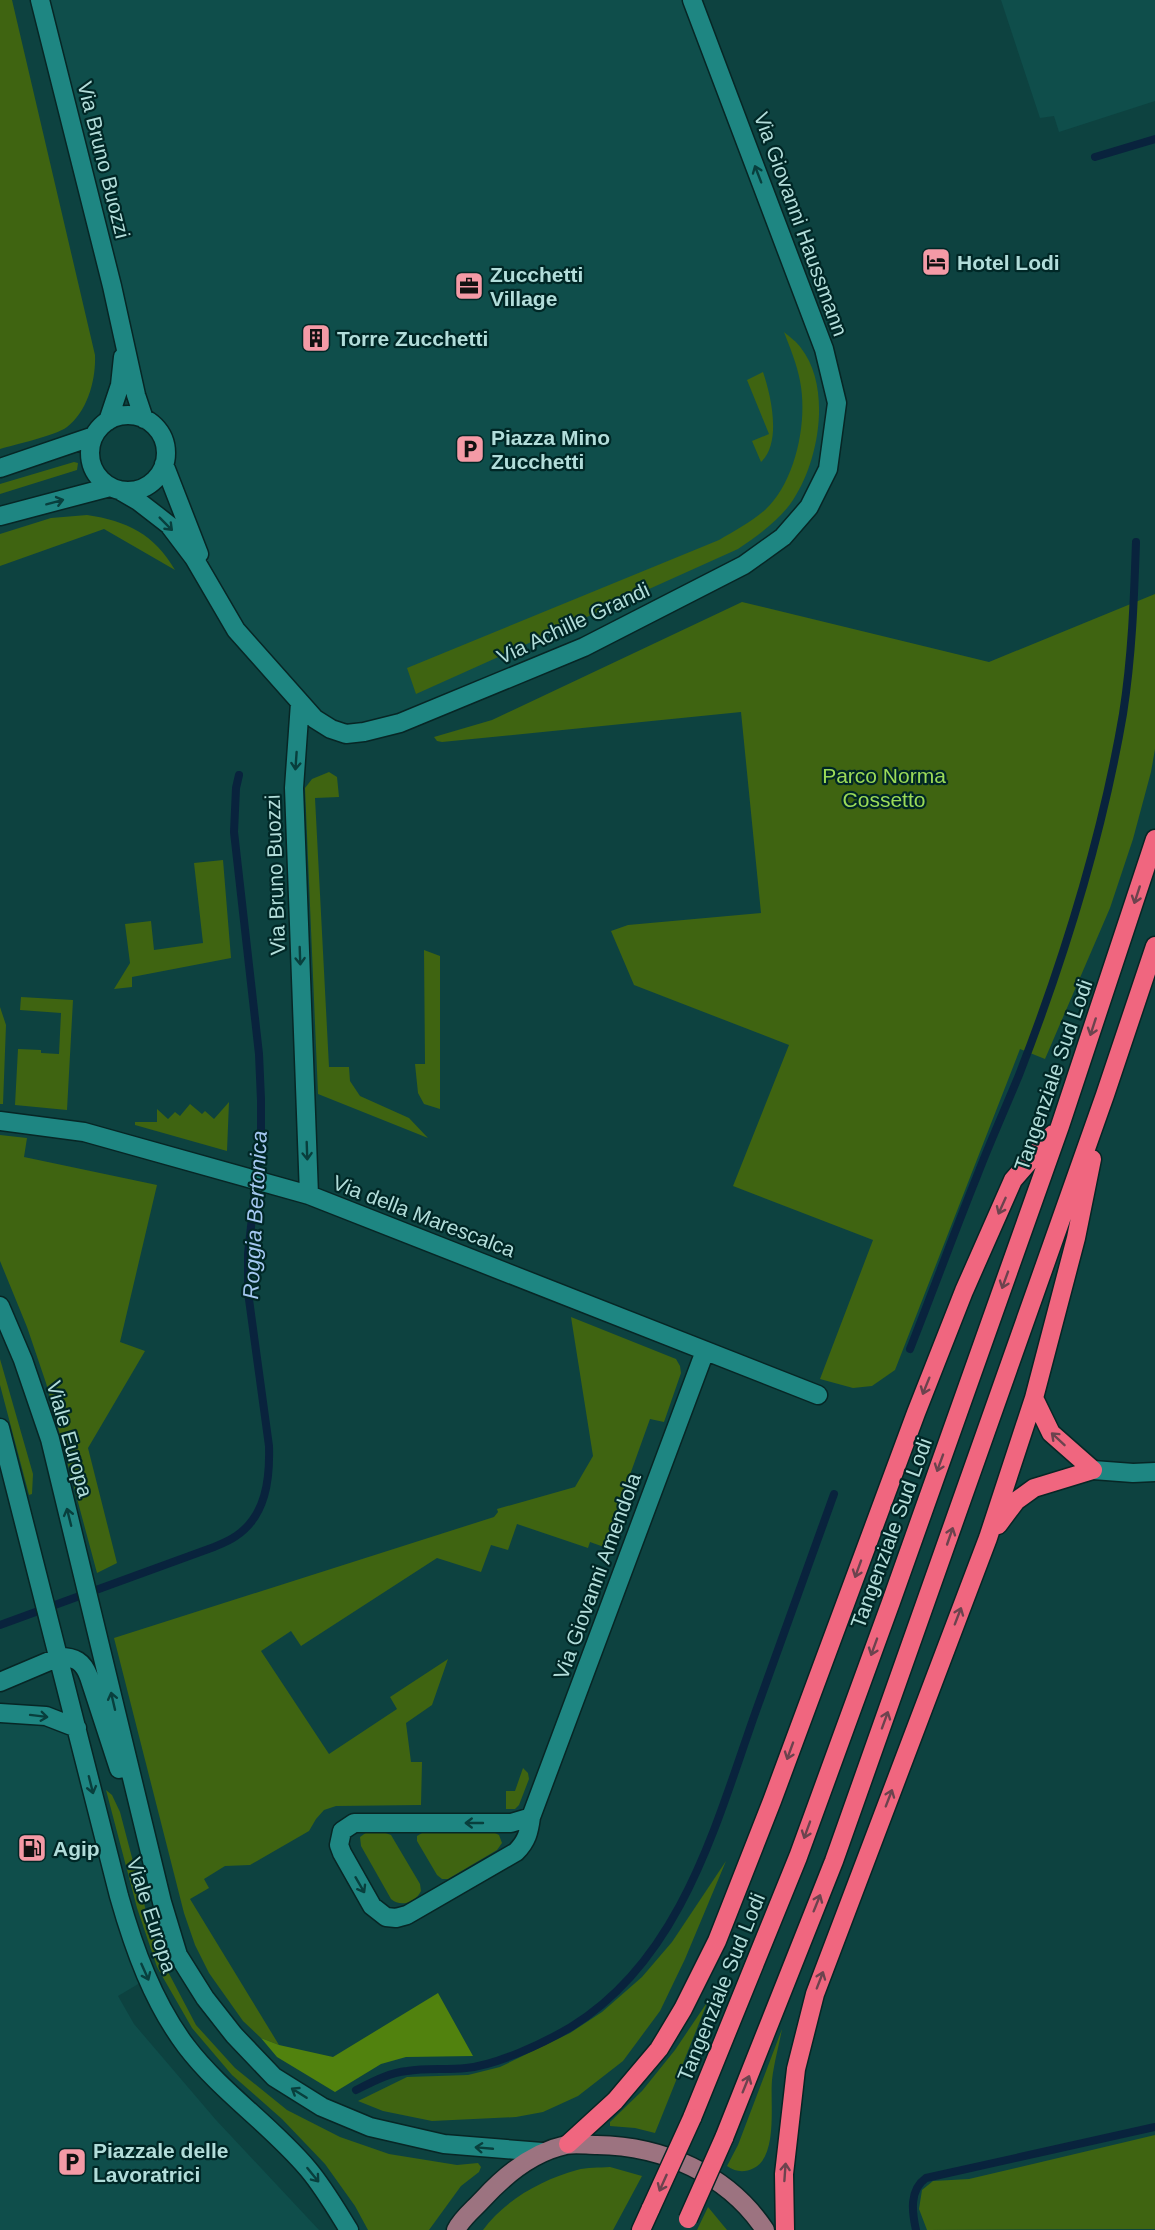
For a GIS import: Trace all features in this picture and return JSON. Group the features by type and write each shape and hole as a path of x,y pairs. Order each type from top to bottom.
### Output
{"highway":[{"name":"Tangenziale Sud Lodi","path":"641,2230 692,2118 798,1857 1060,1126 1155,839"},
{"path":"686,2224 724,2138 838,1850 1105,1095 1155,946"},
{"path":"785,2230 784,2174 796,2069 815,1994 988,1538 1034,1398 1076,1238 1105,1095"},
{"path":"568,2144 615,2101 658,2049 683,2010 717,1941 964,1291 1013,1180 1060,1126"},
{"path":"1034,1398 1051,1433 1093,1470"},
{"path":"988,1538 1016,1501 1034,1488 1093,1470"}],"main road":[{"path":"456,2230 500,2181 542,2152 568,2144 625,2146 658,2152 695,2168 736,2195 765,2230"}],"street":[{"name":"Via Bruno Buozzi","path":"40,0 123,332 136,395 144,419"},
{"name":"Via Giovanni Haussmann","path":"692,0 824,349 837,403 828,469"},
{"name":"Via Bruno Buozzi","path":"108,421 120,385 123,365 123,332"},
{"path":"0,516 115,489 133,491 147,486 158,476 164,464 165,448 161,435 144,419 123,416 108,421 94,436 90,450 92,466 100,479 115,489 138,501 169,525 194,558 236,630 300,703"},
{"path":"0,468 94,436"},
{"path":"164,464 210,584"},
{"name":"Via Achille Grandi","path":"300,703 315,719 331,729 346,734 364,732 400,723 584,647 744,565 783,537 809,507 828,469"},
{"name":"Via Bruno Buozzi","path":"300,703 294,788 309,1195"},
{"name":"Via della Marescalca","path":"0,1121 84,1132 309,1195 818,1395"},
{"name":"Viale Europa","path":"0,1306 23,1360 50,1439 162,1902"},
{"name":"Via Giovanni Amendola","path":"531,1817 511,1823 354,1823 342,1831 339,1845 372,1906 386,1917 396,1918 406,1916 516,1852 524,1844 531,1817 705,1351"},
{"name":"Viale Europa","path":"0,1428 127,1927 152,1988 186,2045 226,2090 309,2169 349,2230"},
{"path":"1093,1470 1155,1472"},
{"path":"0,1682 59,1657"},
{"name":"Viale Europa","path":"59,1657 78,1660 85,1667 178,1955 205,1998 234,2035 274,2077 322,2107 370,2127 444,2144 542,2152"},
{"path":"0,1713 46,1716 77,1728"}],"shaded area":[{"path":"45,0 689,0 819,347 833,403 825,465 806,505 743,562 584,643 403,718 349,731 319,719 239,627 216,589 168,465 170,449 164,433 149,417"},
{"path":"1001,0 1155,0 1155,101 1059,132 1054,116 1040,118"},
{"path":"0,1718 13,1718 74,1731 145,1980 118,1996 134,2024 216,2120 319,2230 0,2230"}],"green space":[{"path":"0,0 12,0 95,355 94,374 89,394 80,412 67,427 54,434 0,449"},
{"path":"784,332 799,346 811,364 819,403 818,424 810,465 802,484 793,500 775,521 738,549 416,694 407,668 719,540 765,510 785,483 792,467 801,432 800,381"},
{"path":"763,372 769,393 773,431 767,454 761,462 752,441 769,434 747,380"},
{"path":"74,462 78,463 77,470 0,494 0,484"},
{"path":"87,515 115,521 138,531 158,547 175,570 104,529 0,566 0,534 51,518"},
{"name":"Parco Norma Cossetto","path":"1155,594 1155,749 1133,839 1110,908 1045,1059 1020,1049 895,1370 872,1386 853,1388 820,1379 873,1240 733,1186 789,1045 634,985 611,931 628,925 761,913 741,712 442,742 437,741 434,737 492,720 742,602 989,662"},
{"path":"329,772 337,777 339,797 315,798 329,1067 349,1067 350,1081 360,1096 409,1118 428,1138 318,1094 305,788 312,779"},
{"path":"223,860 231,958 132,977 132,987 114,989 130,963 125,924 151,921 154,950 203,943 194,863"},
{"path":"424,950 440,956 440,1109 424,1104 418,1093 415,1064 425,1064"},
{"path":"21,997 73,1000 67,1110 15,1105 18,1049 59,1054 61,1013 20,1010"},
{"path":"0,1007 6,1025 3,1104 0,1104"},
{"path":"229,1102 227,1151 135,1125 135,1122 157,1122 157,1109 168,1119 175,1112 180,1116 190,1104 202,1114 205,1111 214,1119"},
{"path":"0,1135 27,1138 24,1157 157,1185 120,1342 145,1351 88,1448 117,1563 97,1573 46,1383 27,1327 0,1261"},
{"path":"571,1317 676,1359 680,1366 681,1373 664,1422 650,1419 604,1547 590,1542 588,1548 517,1524 508,1550 491,1545 481,1572 437,1558 301,1646 291,1631 261,1651 329,1754 397,1709 390,1697 448,1659 432,1705 406,1723 411,1762 422,1762 421,1805 336,1806 324,1810 309,1831 250,1865 225,1866 204,1879 209,1888 190,1899 279,2045 261,2038 243,2021 209,1973 195,1945 184,1913 114,1638 494,1517 498,1512 497,1509 575,1487 593,1456"},
{"path":"0,1359 33,1474 32,1494 29,1495 0,1385"},
{"path":"523,1768 528,1773 529,1779 519,1805 515,1809 506,1809 506,1791 515,1791"},
{"path":"106,1790 112,1795 120,1812 145,1907 165,1966 196,2025 235,2068 287,2110 340,2137 389,2154 457,2165 478,2163 481,2167 479,2172 461,2186 429,2230 368,2230 355,2206 325,2164 282,2119 232,2075 192,2028 157,1967 137,1908"},
{"path":"367,1832 383,1832 391,1835 420,1884 421,1891 412,1901 399,1903 391,1899 361,1846 360,1837"},
{"path":"422,1833 495,1833 499,1835 502,1843 497,1850 448,1879 442,1879 437,1875 417,1841 417,1836"},
{"path":"726,1861 685,1959 660,2011 623,2061 578,2096 543,2112 516,2117 432,2121 383,2111 358,2101 407,2077 468,2075 500,2067 570,2033 602,2012 642,1977 672,1942"},
{"path":"438,1993 473,2056 406,2057 381,2064 335,2092 277,2057 261,2038 279,2045 333,2057"},
{"path":"708,2001 655,2133 635,2128 610,2126 610,2122 642,2091 675,2050"},
{"path":"782,2029 772,2080 771,2129 767,2153 762,2162 754,2168 743,2171 734,2170 727,2166 738,2145"},
{"path":"1155,2135 1155,2229 927,2230 919,2209 922,2190 933,2181 969,2179"},
{"path":"610,2167 642,2176 613,2230 483,2230 502,2209 537,2185 577,2170"},
{"path":"708,2207 727,2230 697,2230"}],"waterway":[{"name":"Roggia Bertonica","path":"1095,157 1155,139"},
{"path":"910,1349 968,1197 1036,1031 1093,852 1114,760 1129,671 1136,542"},
{"name":"Roggia Bertonica","path":"0,1625 228,1541 246,1528 254,1518 264,1496 269,1446 248,1292 248,1254 261,1136 261,1100 259,1054 234,832 236,788 239,775"},
{"path":"356,2090 380,2078 400,2072 459,2069 492,2063 548,2040 571,2027 609,1998 641,1965 668,1927 709,1842 834,1494"},
{"path":"916,2230 913,2216 914,2195 926,2178 1155,2127"}],"place":[{"name":"Hotel Lodi","path":"936,262"},
{"name":"Zucchetti Village","path":"469,286"},
{"name":"Torre Zucchetti","path":"316,338"},
{"name":"Piazza Mino Zucchetti","path":"470,449"},
{"name":"Agip","path":"32,1848"},
{"name":"Piazzale delle Lavoratrici","path":"72,2162"}]}
